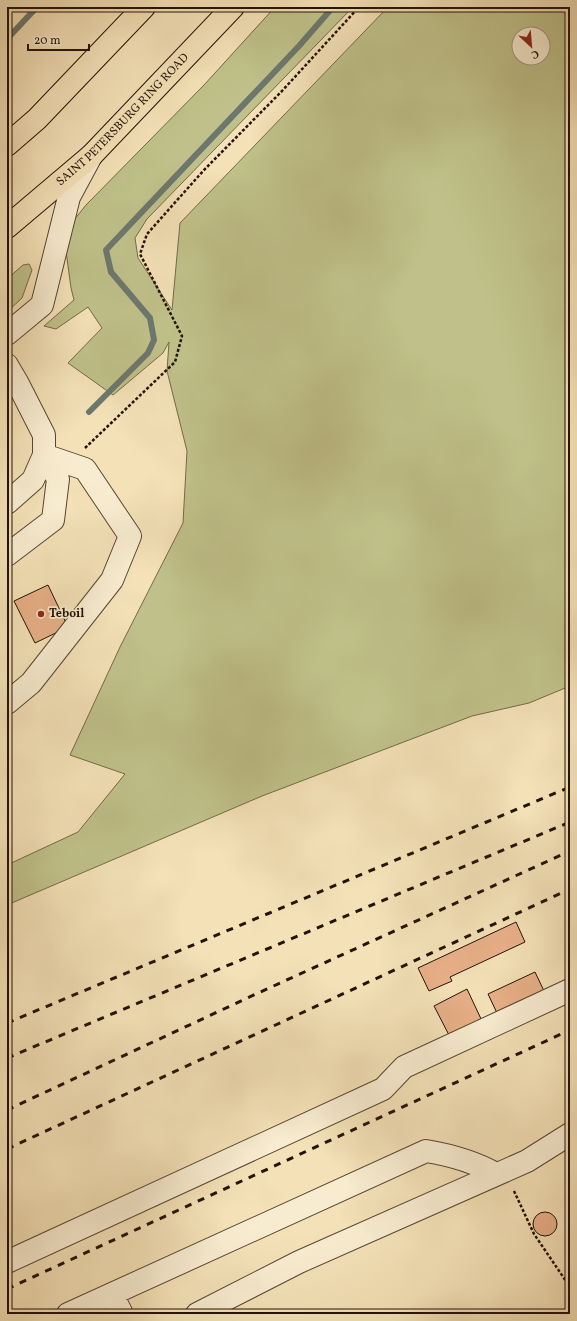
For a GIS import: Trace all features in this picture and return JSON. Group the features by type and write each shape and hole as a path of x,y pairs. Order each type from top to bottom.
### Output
{"highway":[{"path":"7,145 37,119 144,7"},
{"name":"SAINT PETERSBURG RING ROAD","path":"7,227 91,156 233,7"}],"lane":[{"path":"7,334 42,305 69,197 91,156"},
{"path":"7,366 17,382 44,435 44,455 33,480 7,503"},
{"path":"7,703 31,683 112,580 130,536 85,469 44,455"},
{"path":"7,555 53,520 58,479 44,455"},
{"path":"7,1262 383,1089 404,1066 570,990"},
{"path":"197,1314 299,1262 527,1161 570,1134"},
{"path":"68,1314 426,1151 442,1153 500,1173"},
{"path":"112,1294 122,1314"}],"path":[{"path":"68,464 176,362 182,336 140,254 147,234 204,170 282,91 359,7"},
{"path":"500,1173 534,1234 570,1286"}],"green space":[{"path":"275,7 353,7 147,219 135,238 138,258 172,310 180,223 388,7 570,7 570,686 529,703 472,716 262,796 7,905 7,865 78,832 125,774 70,755 120,647 183,523 187,451 167,371 169,342 163,353 113,395 68,363 102,328 88,307 56,329 44,326 74,300 66,251 70,225 86,205 204,85"},
{"path":"29,264 32,270 22,298 7,312 7,279 23,265"}],"building":[{"name":"Teboil","path":"48,585 68,627 35,643 14,601"},
{"path":"516,922 525,942 450,977 452,981 429,991 418,968"},
{"path":"535,972 544,991 497,1013 488,994"},
{"path":"467,989 482,1021 450,1037 434,1006"},
{"path":"545,1212 553,1216 557,1224 553,1232 545,1236 537,1232 533,1224 537,1216"}],"waterway":[{"path":"7,39 37,7"},
{"path":"89,412 148,353 154,340 150,318 111,272 106,250 299,46 333,7"}],"railway":[{"path":"7,1023 570,787"},
{"path":"7,1058 570,822"},
{"path":"7,1110 256,994 570,851"},
{"path":"7,1149 570,889"},
{"path":"7,1289 570,1030"},
{"path":"465,1314 470,1312"}],"place":[{"name":"Teboil","path":"41,614"}]}
